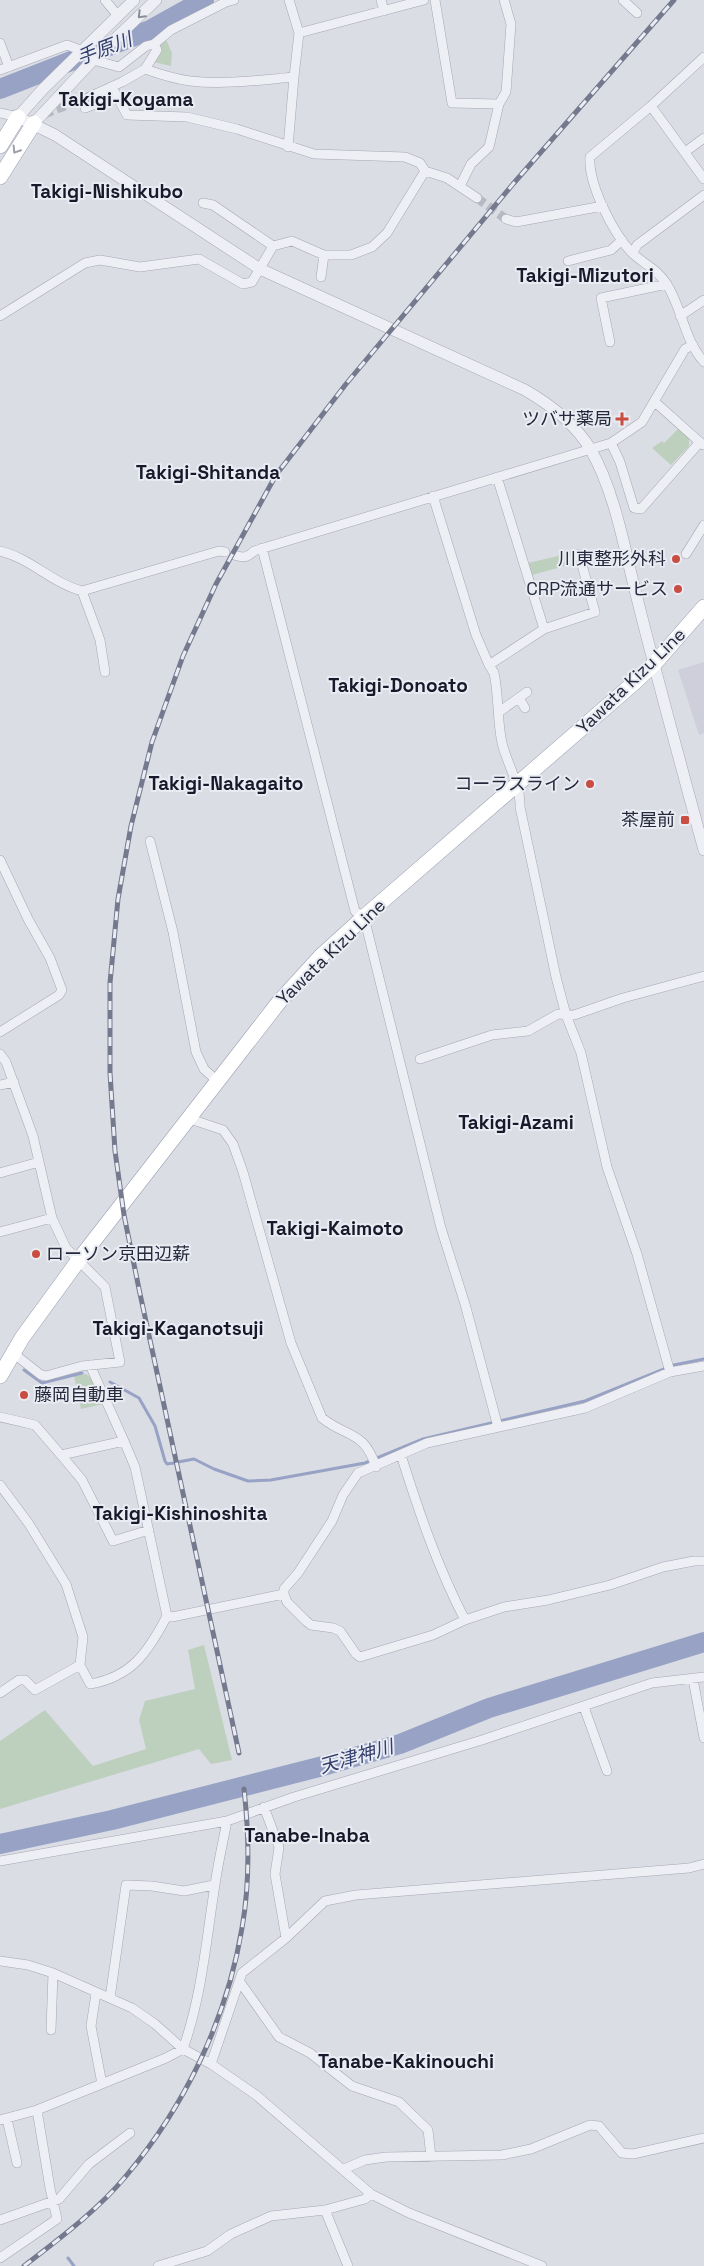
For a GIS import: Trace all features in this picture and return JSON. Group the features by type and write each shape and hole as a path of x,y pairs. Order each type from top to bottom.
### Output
{"main road":[{"path":"0,146 18,117"},
{"path":"0,177 34,123"},
{"name":"Yawata Kizu Line","path":"0,1376 13,1353 78,1261 279,1002 322,956 364,917 596,718 655,663 704,607"}],"street":[{"path":"105,0 118,16"},
{"path":"18,117 43,89 134,0"},
{"path":"34,123 77,76 156,0"},
{"path":"93,60 119,67 146,46 154,44 171,30 226,2 234,0"},
{"path":"288,0 299,33 288,147"},
{"path":"381,0 384,10"},
{"path":"299,33 424,0"},
{"path":"435,0 452,102 499,104"},
{"path":"460,186 471,164 490,147 499,104 506,92 511,24 504,0"},
{"path":"623,0 637,13"},
{"path":"0,43 9,67"},
{"path":"91,96 145,69 157,50 154,44"},
{"path":"0,70 68,45 83,51"},
{"path":"704,57 651,106 590,157 589,171 603,206 622,240 633,253 656,270 667,284 693,345 704,362"},
{"path":"145,69 190,81 245,82 294,77"},
{"path":"85,108 100,102 112,87"},
{"path":"112,87 127,115 188,117 237,129 314,154 405,157 420,163 425,171 447,178 477,198"},
{"path":"651,106 704,179"},
{"path":"0,113 34,123 55,135 260,269 525,390 546,402 569,421 591,450 612,499 704,850"},
{"path":"685,152 704,138"},
{"path":"0,316 85,263 100,260 140,267 199,259 243,284 252,282 273,246 292,241 324,254 351,255 372,247 387,232 425,171"},
{"path":"633,253 637,245 704,195"},
{"path":"203,203 213,205 273,246"},
{"path":"506,219 516,222 603,206"},
{"path":"568,261 611,250 622,240"},
{"path":"320,277 324,254"},
{"path":"610,342 601,298 667,284"},
{"path":"680,316 704,300"},
{"path":"234,555 242,558 262,548 611,443 642,422 685,350 693,345"},
{"path":"611,443 620,462 634,508 641,509 702,444 655,402"},
{"path":"497,477 544,629"},
{"path":"434,496 476,635 496,680 505,756 521,796 520,807 556,977 566,1015 581,1052 607,1166 637,1254 669,1368"},
{"path":"686,554 704,525"},
{"path":"262,548 354,911 364,917 441,1228 465,1304 497,1423"},
{"path":"0,551 29,562 82,591 219,551 225,552"},
{"path":"489,665 544,629 595,612 579,554"},
{"path":"82,591 100,640 105,672"},
{"path":"499,712 527,692"},
{"path":"519,698 525,708"},
{"path":"150,841 172,932 196,1052 204,1069 217,1081"},
{"path":"0,860 28,919 50,958 62,990 59,995 0,1032"},
{"path":"420,1059 492,1035 528,1031 558,1014 574,1015 623,998 704,976"},
{"path":"0,1054 6,1062 33,1136 52,1218 66,1248 105,1287 120,1362 90,1365 46,1376 41,1375 13,1353"},
{"path":"0,1085 14,1082"},
{"path":"190,1119 223,1130 233,1144 243,1172 291,1343 322,1418 332,1426 363,1441 374,1463"},
{"path":"0,1173 39,1162"},
{"path":"0,1232 52,1218"},
{"path":"0,1485 29,1524 66,1584 83,1637 80,1665 90,1684 106,1682 133,1668 167,1616 135,1467 90,1365"},
{"path":"704,1366 669,1368 585,1408 497,1423 427,1443 401,1455 374,1463 358,1474 352,1481 332,1521 298,1573 284,1589 284,1594 287,1602 306,1621 311,1625 333,1628 340,1631 356,1654 360,1656 433,1635 465,1620 504,1607 548,1600 610,1585 663,1567 694,1560 704,1561"},
{"path":"0,1417 35,1425 82,1480 112,1541 149,1530"},
{"path":"61,1455 124,1441"},
{"path":"401,1455 443,1577 465,1620"},
{"path":"167,1616 172,1617 284,1594"},
{"path":"0,1693 19,1680 24,1680 35,1690 80,1665"},
{"path":"0,1861 227,1821 264,1807 584,1707 652,1683 704,1677"},
{"path":"693,1679 704,1738"},
{"path":"584,1707 607,1770"},
{"path":"264,1807 278,1847 275,1874 286,1938"},
{"path":"17,2163 3,2120 37,2110 166,2058 183,2049 194,2016 206,1950 214,1885 227,1821"},
{"path":"210,2064 242,1973 286,1938 325,1901 430,1889 689,1868 704,1864"},
{"path":"110,1998 126,1885 152,1886 184,1891 214,1885"},
{"path":"0,1961 28,1965 53,1973 132,2008 155,2024 183,2049 210,2064 256,2095 371,2194 409,2212 542,2266"},
{"path":"51,2030 53,1973"},
{"path":"240,1982 279,2037 310,2053 352,2086 399,2102 428,2130 431,2157"},
{"path":"96,1993 91,2026 102,2084"},
{"path":"0,2258 57,2219 37,2110"},
{"path":"344,2169 365,2160 386,2157 502,2155 532,2149 590,2125 600,2126 622,2153 633,2154 704,2138"},
{"path":"0,2220 59,2199 89,2164 130,2133"},
{"path":"158,2266 207,2251 231,2234 270,2216 326,2210 365,2199 371,2194"},
{"path":"326,2210 348,2266"}],"shaded area":[{"path":"704,662 704,733 699,735 678,670"}],"green space":[{"path":"165,37 172,53 171,66 154,62 153,58"},
{"path":"679,428 689,438 689,446 671,465 652,448 662,441 664,443"},
{"path":"561,550 572,551 568,565 532,575 528,563 558,556"},
{"path":"86,1374 93,1380 104,1404 81,1409 74,1376"},
{"path":"204,1645 232,1760 211,1764 199,1749 0,1809 0,1741 45,1710 93,1766 146,1749 139,1720 145,1701 195,1689 188,1650"}],"waterway":[{"name":"手原川","path":"0,89 150,30 204,0"},
{"path":"178,1462 194,1459 214,1469 248,1481 271,1480 365,1463 423,1439 585,1401 674,1365 704,1359"},
{"path":"24,1370 42,1383 82,1373"},
{"path":"110,1382 139,1398 155,1426 165,1461 167,1464 174,1463"},
{"name":"天津神川","path":"0,1844 112,1820 323,1766 400,1744 489,1708 704,1642"},
{"path":"68,2258 74,2266"}],"tunnel":[{"path":"44,114 91,96"},
{"path":"477,198 506,219"}],"railway":[{"path":"239,1753 139,1289 124,1215 115,1151 110,1073 110,983 118,899 131,826 152,742 183,656 216,584 276,475 346,384 513,184 674,0"},
{"path":"24,2266 64,2235 115,2189 167,2121 185,2091 200,2060 226,1995 245,1911 248,1859 244,1789"}],"place":[{"name":"ツバサ薬局","path":"622,419"},
{"name":"川東整形外科","path":"676,559"},
{"name":"CRP流通サービス","path":"678,589"},
{"name":"コーラスライン","path":"590,784"},
{"name":"茶屋前","path":"685,820"},
{"name":"ローソン京田辺薪","path":"36,1254"},
{"name":"藤岡自動車","path":"24,1395"}],"district":[{"name":"Takigi-Koyama","path":"126,99"},
{"name":"Takigi-Nishikubo","path":"107,191"},
{"name":"Takigi-Mizutori","path":"585,275"},
{"name":"Takigi-Shitanda","path":"208,472"},
{"name":"Takigi-Donoato","path":"398,685"},
{"name":"Takigi-Nakagaito","path":"226,783"},
{"name":"Takigi-Azami","path":"516,1122"},
{"name":"Takigi-Kaimoto","path":"335,1228"},
{"name":"Takigi-Kaganotsuji","path":"178,1328"},
{"name":"Takigi-Kishinoshita","path":"180,1513"},
{"name":"Tanabe-Inaba","path":"307,1835"},
{"name":"Tanabe-Kakinouchi","path":"406,2061"}]}
